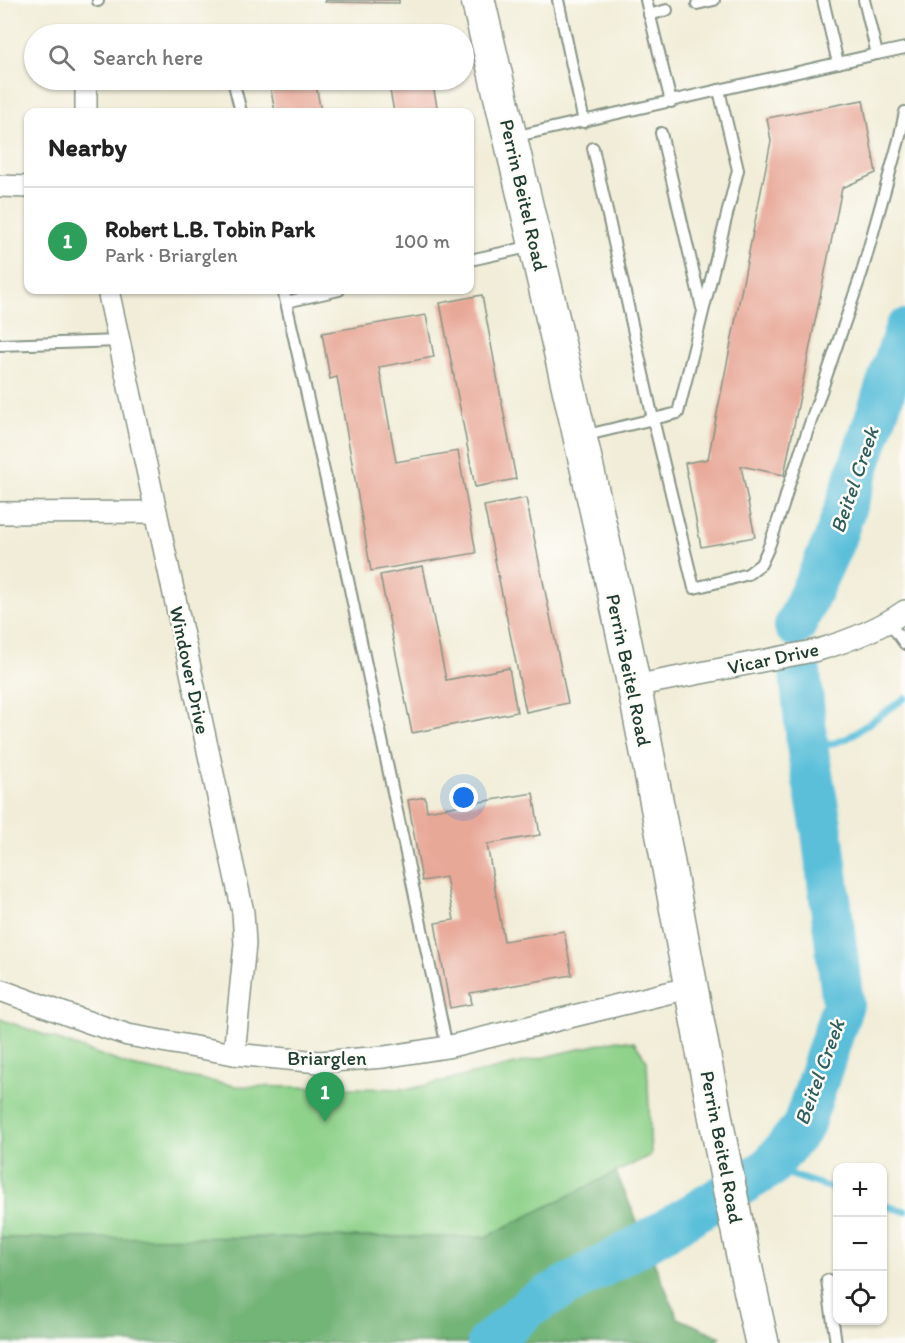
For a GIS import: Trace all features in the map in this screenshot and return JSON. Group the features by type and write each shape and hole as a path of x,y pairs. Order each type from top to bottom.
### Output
{"main road":[{"name":"Perrin Beitel Road","path":"478,0 580,437 634,686 692,987 712,1104 762,1343"}],"street":[{"path":"86,90 86,108"},
{"path":"0,186 24,187"},
{"name":"Windover Drive","path":"109,294 243,912 245,944 234,1054"},
{"path":"0,513 156,512"},
{"name":"Vicar Drive","path":"634,686 818,650 842,643 897,616"},
{"name":"Briarglen","path":"0,990 128,1035 234,1054 319,1062 384,1058 447,1047 692,987"}],"lane":[{"path":"558,0 584,122"},
{"path":"646,0 671,102"},
{"path":"697,4 714,0"},
{"path":"823,0 838,63"},
{"path":"864,0 877,54"},
{"path":"649,15 667,10"},
{"path":"510,138 905,48"},
{"path":"236,90 240,108"},
{"path":"580,437 678,412 738,170 719,90"},
{"path":"593,148 653,419 694,588 748,574 761,564 768,549 862,272 905,112"},
{"path":"660,133 702,310"},
{"path":"474,259 536,245"},
{"path":"284,294 340,542 447,1047"},
{"path":"286,302 321,294"},
{"path":"0,345 119,341"},
{"path":"897,616 905,644"},
{"path":"827,1280 836,1343"}],"green space":[{"path":"0,1019 131,1066 236,1086 410,1089 617,1040 634,1042 647,1061 651,1155 486,1237 0,1238"},
{"path":"616,1172 678,1318 721,1337 713,1343 0,1343 0,1238 486,1237"}],"building":[{"path":"326,0 399,0 399,3 325,2"},
{"path":"271,90 317,90 320,108 274,108"},
{"path":"390,90 434,90 437,108 393,108"},
{"path":"863,100 876,173 842,188 784,475 741,466 755,537 701,547 685,463 708,459 771,141 767,118"},
{"path":"482,295 516,479 475,487 440,303"},
{"path":"426,315 434,357 379,367 396,462 458,451 476,553 371,571 337,377 330,379 322,333"},
{"path":"526,498 568,703 526,712 484,506"},
{"path":"423,566 446,680 509,668 517,712 412,733 380,575"},
{"path":"533,793 540,835 487,844 504,941 564,931 572,975 470,993 472,1004 450,1008 435,923 454,920 446,877 422,881 408,800 425,797 427,811"}],"waterway":[{"name":"Beitel Creek","path":"795,626 834,541 905,330"},
{"name":"Beitel Creek","path":"488,1343 530,1306 632,1250 769,1168 803,1126 843,1004 821,824 808,752 800,672"},
{"path":"808,752 848,738 905,698"},
{"path":"769,1168 833,1188"},
{"path":"887,1206 905,1211"}],"place":[{"name":"Robert L.B. Tobin Park","path":"325,1122"}]}
